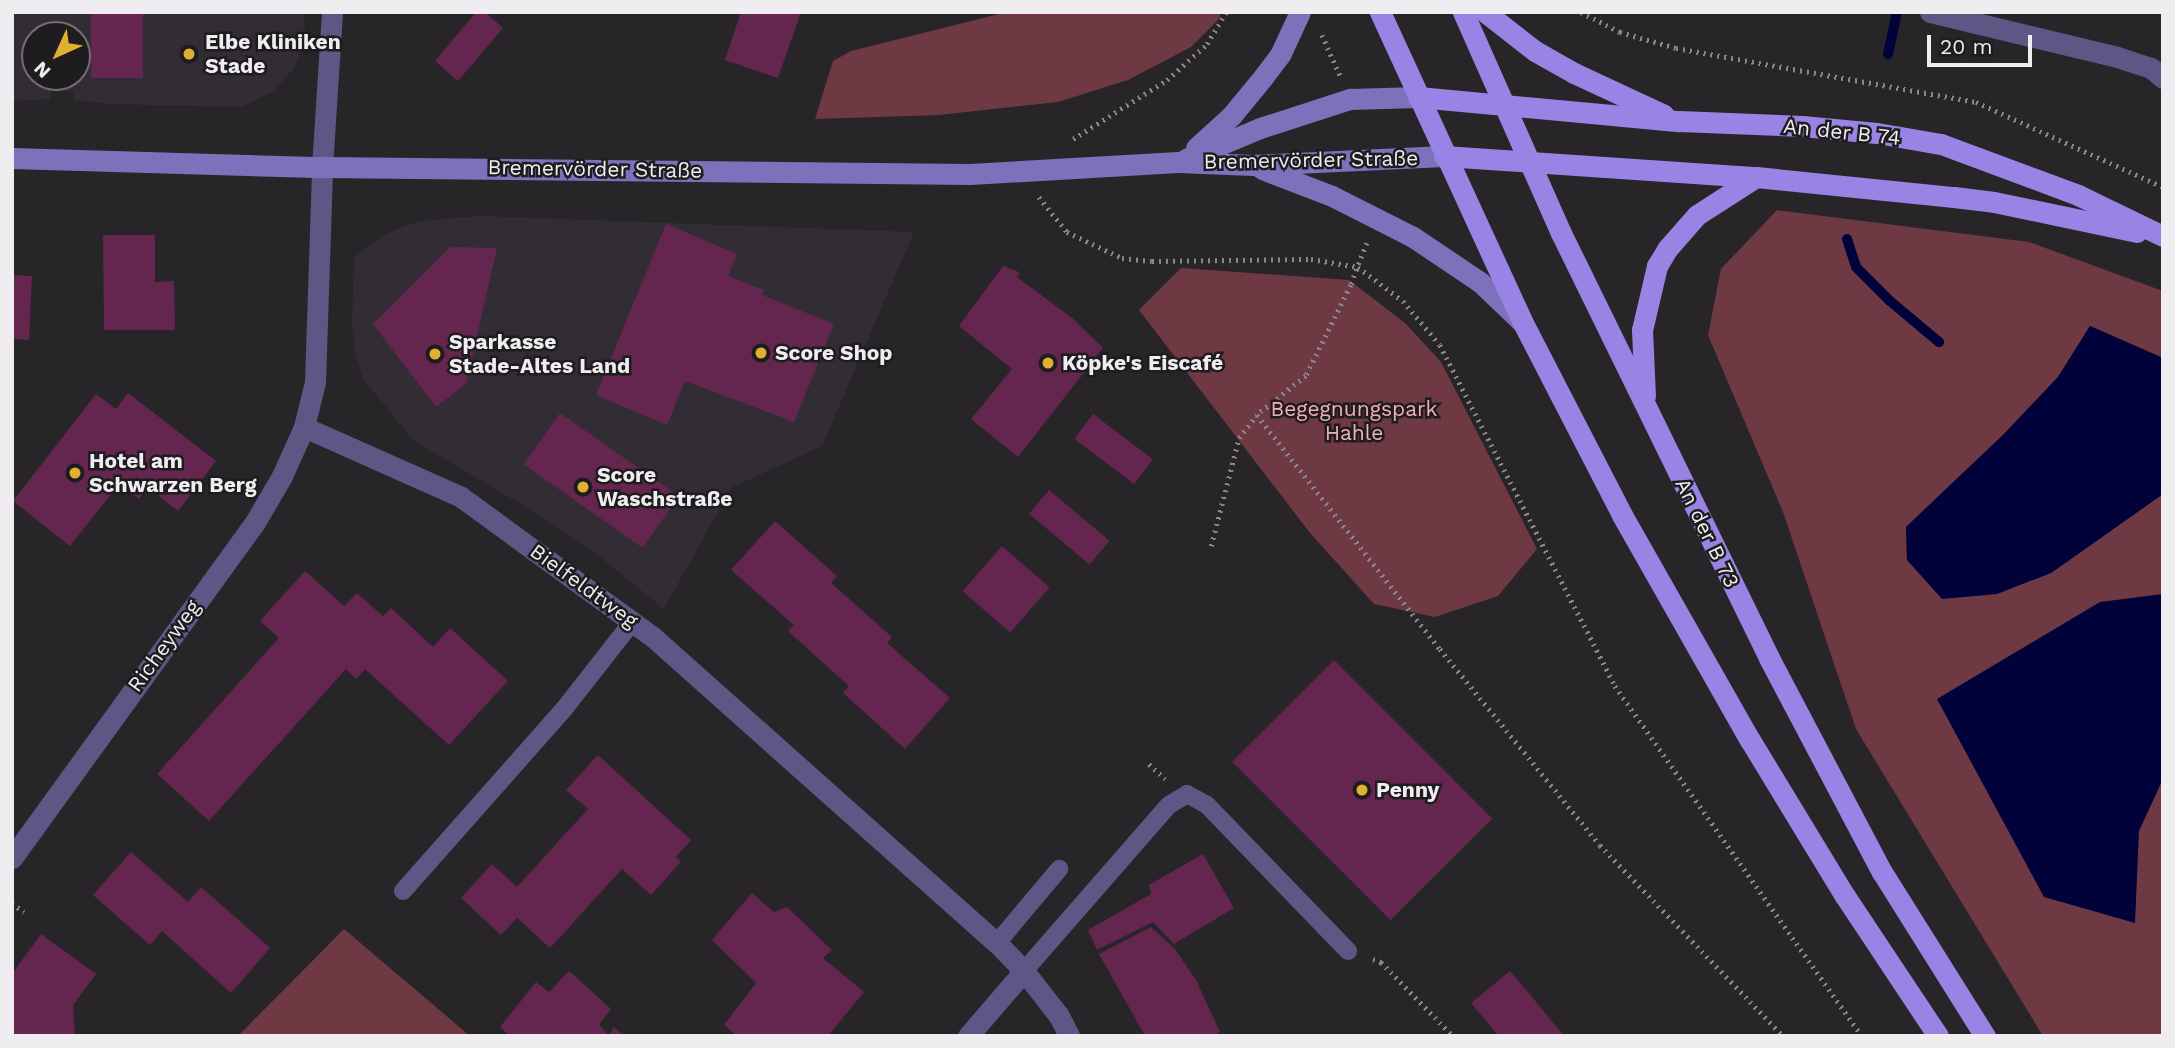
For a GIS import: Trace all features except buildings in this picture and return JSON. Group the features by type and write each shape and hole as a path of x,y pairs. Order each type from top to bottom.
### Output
{"main road":[{"path":"1178,162 1212,135 1248,97 1280,55 1300,12"},
{"path":"1380,12 1522,321 1622,515 1750,740 1845,896 1938,1036"},
{"name":"An der B 73","path":"1463,12 1529,164 1647,414 1769,658 1882,872 1985,1036"},
{"path":"1485,12 1535,51 1574,74 1679,121"},
{"name":"Bremervörder Straße","path":"1178,162 1260,128 1350,99 1418,97"},
{"name":"An der B 74","path":"1418,97 1679,121 1802,126 1877,133 1941,144 2078,195 2163,236"},
{"name":"Bremervörder Straße","path":"12,159 322,167 1018,173 1178,162 1253,165 1444,156"},
{"name":"An der B 74","path":"1444,156 1529,164 1756,177 1994,202 2163,236"},
{"path":"1253,165 1332,196 1413,237 1480,282 1522,321"},
{"path":"1647,414 1641,353 1642,330 1657,266 1675,239 1697,215 1756,177"}],"street":[{"path":"304,427 315,382 322,167 332,12"},
{"path":"1930,12 2117,57 2151,68 2163,78"},
{"name":"Bielfeldtweg","path":"304,427 461,497 633,621 997,943 1024,971 1059,1016 1069,1036"},
{"name":"Richeyweg","path":"12,858 254,524 282,476 304,427"},
{"path":"968,1036 1024,971"}],"lane":[{"path":"402,891 564,709 633,621"},
{"path":"1024,971 1169,805 1186,794 1207,805 1348,951"},
{"path":"997,943 1059,869"}],"path":[{"path":"1064,145 1167,80 1207,44 1226,12"},
{"path":"1581,12 1620,32 1676,48 1976,102 2163,187"},
{"path":"1321,32 1343,80"},
{"path":"1018,173 1067,232 1122,258 1152,261 1311,259 1358,267 1403,301 1440,345 1615,686 1863,1036"},
{"path":"1211,546 1238,438 1257,415 1306,376 1370,236"},
{"path":"1257,415 1432,638 1600,845 1783,1036"},
{"path":"12,903 24,912"},
{"path":"1348,951 1381,962 1452,1036"}],"shaded area":[{"name":"Elbe Kliniken Stade","path":"12,12 303,12 306,40 294,68 274,91 241,107 108,104 74,100 73,91 91,91 91,21 21,21 21,91 50,91 50,99 12,101"},
{"path":"480,216 914,232 822,446 731,488 664,609 600,557 521,504 413,440 364,380 355,353 352,325 354,257 382,236 402,227 421,221"},
{"path":"2090,326 2163,358 2163,494 2051,573 1997,594 1942,599 1907,560 1906,527 2004,434 2058,377"},
{"path":"2163,594 2163,779 2139,831 2135,923 2044,897 1937,699 2100,602"}],"green space":[{"path":"1007,12 1221,12 1219,19 1191,47 1128,80 1058,102 939,115 815,119 833,61 851,51"},
{"path":"1777,210 2029,242 2163,291 2163,358 2090,326 2058,377 2004,434 1906,527 1907,560 2051,573 2163,494 2163,1036 2043,1036 1856,729 1783,512 1708,335 1721,269"},
{"name":"Begegnungspark Hahle","path":"1181,268 1349,280 1405,323 1441,362 1537,549 1498,596 1435,617 1374,604 1310,533 1139,310"},
{"path":"344,929 470,1036 238,1036"}],"waterway":[{"path":"1888,54 1897,12"},
{"path":"1847,239 1856,267 1890,301 1939,342"}],"place":[{"name":"Elbe Kliniken Stade","path":"189,54"},
{"name":"Score Shop","path":"761,353"},
{"name":"Sparkasse Stade-Altes Land","path":"435,354"},
{"name":"Köpke's Eiscafé","path":"1048,363"},
{"name":"Hotel am Schwarzen Berg","path":"75,473"},
{"name":"Score Waschstraße","path":"583,487"},
{"name":"Penny","path":"1362,790"}]}
